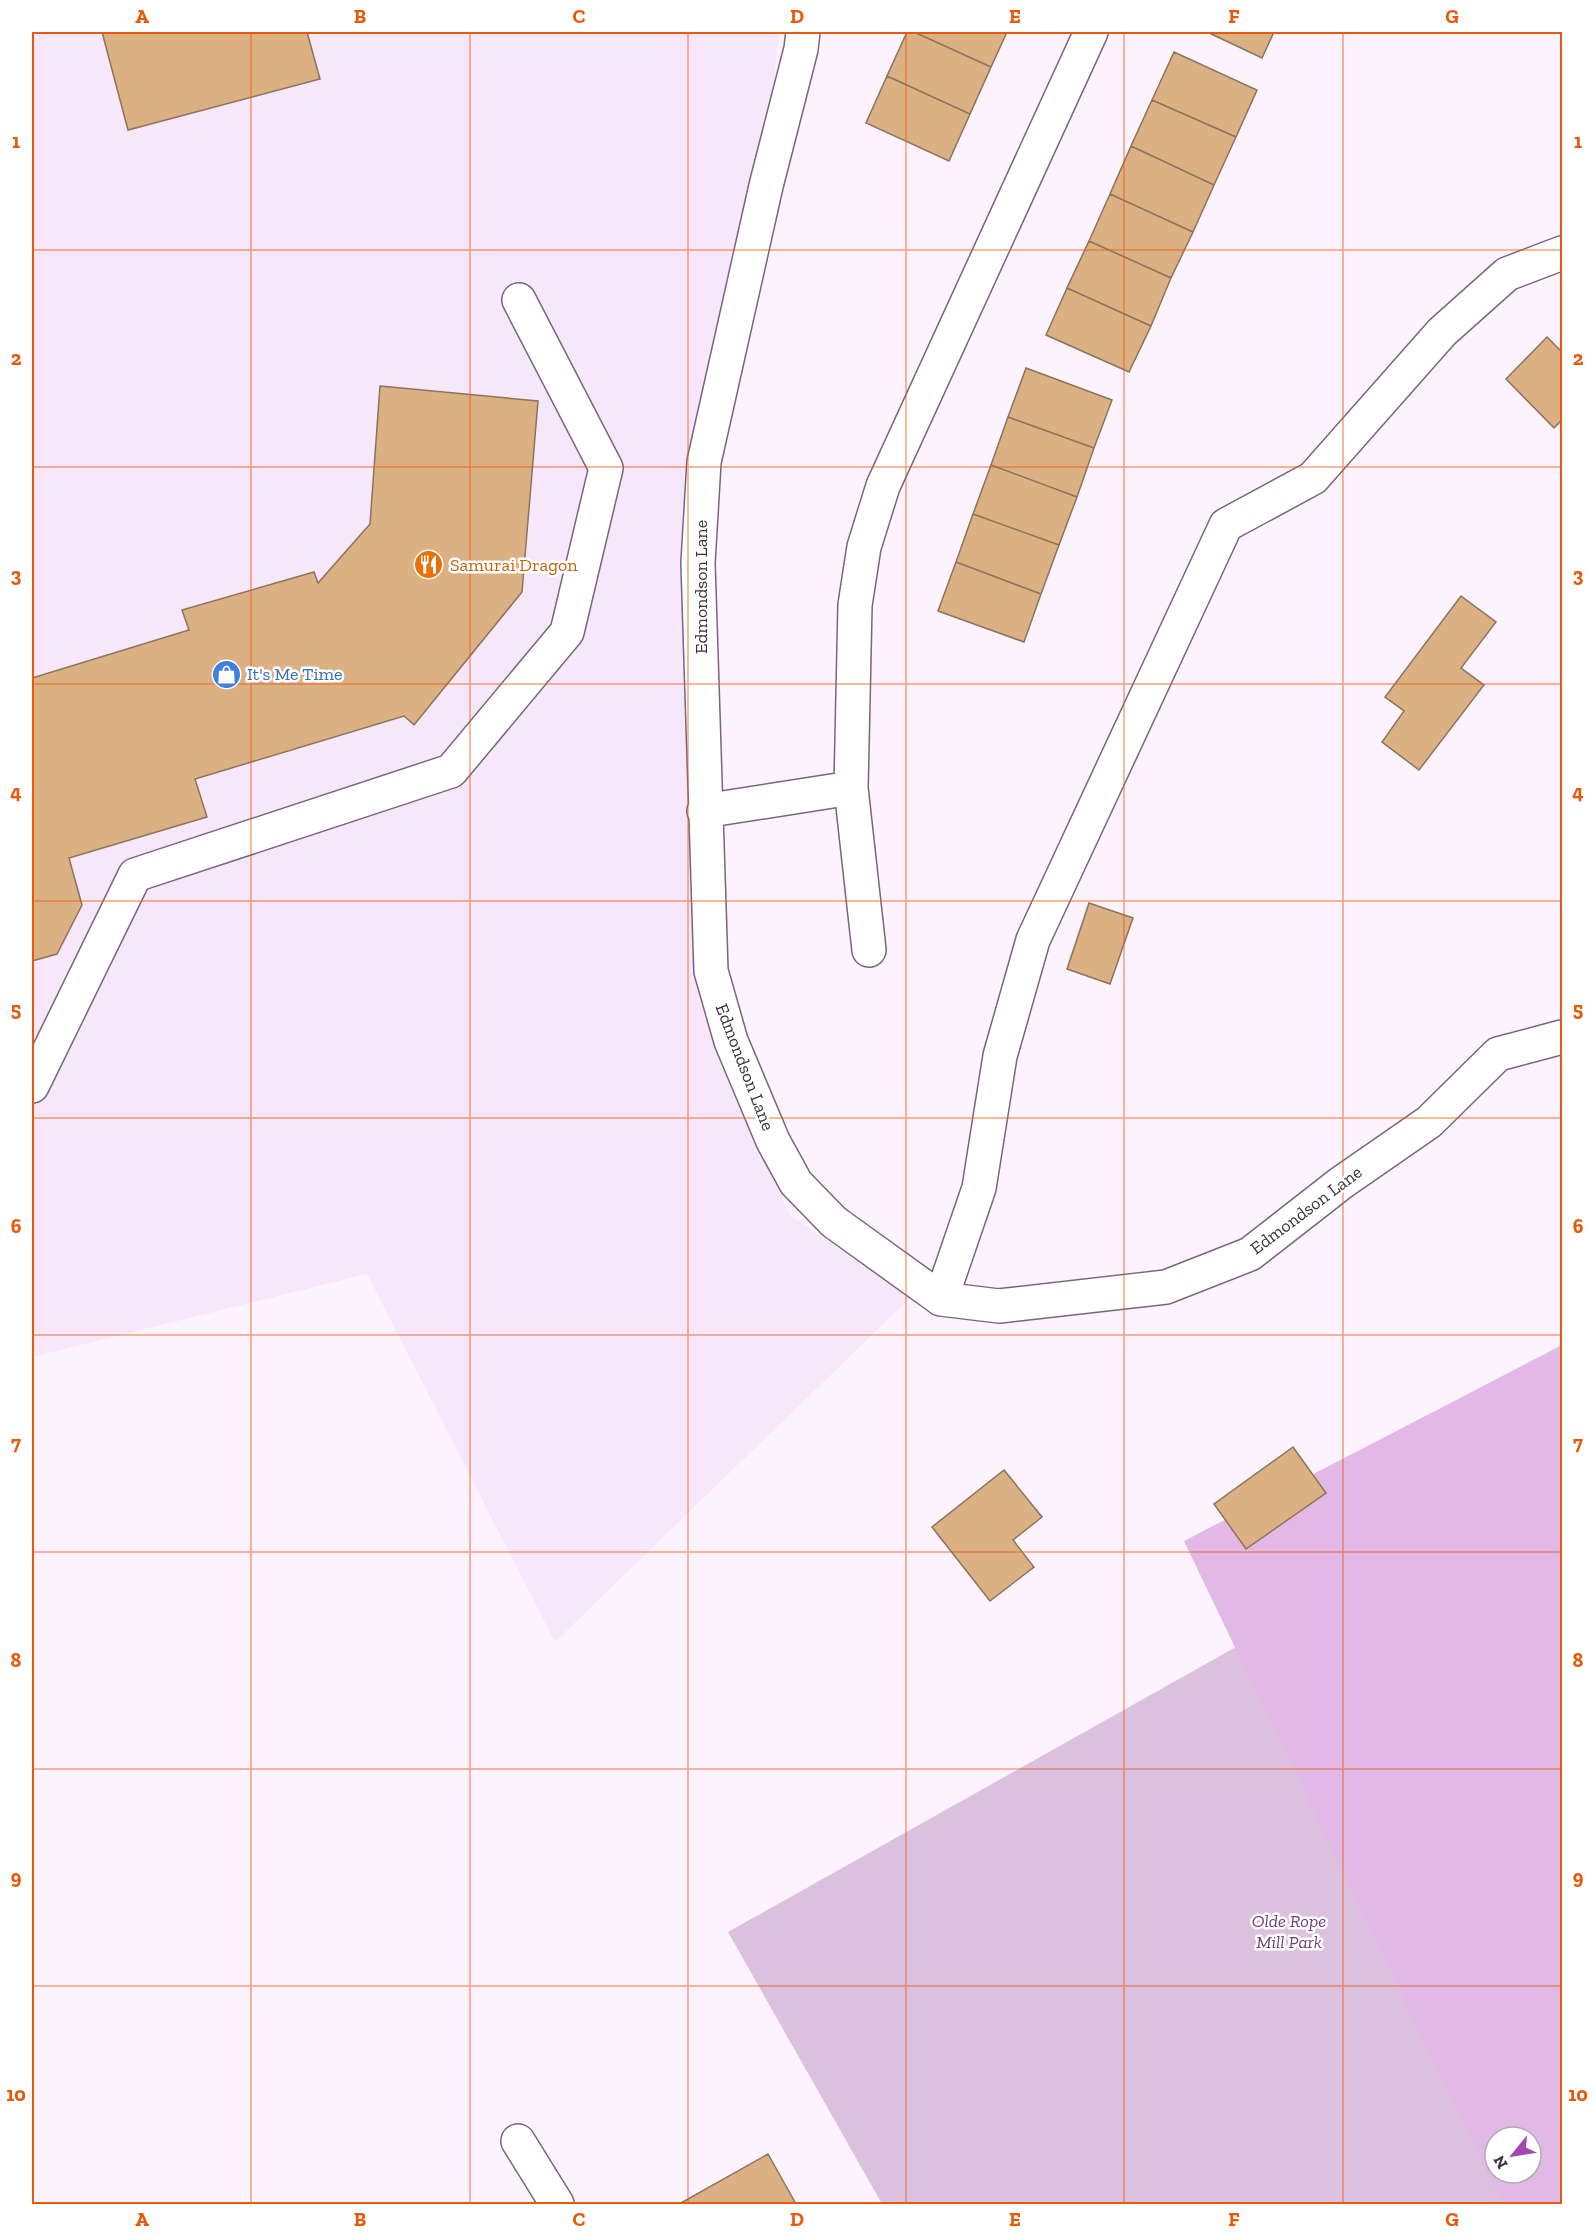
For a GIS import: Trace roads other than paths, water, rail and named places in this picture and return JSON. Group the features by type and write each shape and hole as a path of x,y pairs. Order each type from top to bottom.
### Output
{"street":[{"name":"Edmondson Lane","path":"803,32 801,49 769,175 704,462 699,563 704,811 711,971 731,1041 773,1141 796,1183 834,1222 940,1299 999,1306 1166,1287 1250,1254 1341,1183 1429,1122 1498,1054 1563,1037"},
{"path":"869,950 851,788 855,604 864,547 883,486 1091,32"},
{"path":"940,1299 980,1188 1000,1056 1033,940 1226,525 1313,478 1442,332 1507,274 1563,253"},
{"path":"32,1086 135,874 451,771 567,632 606,468 519,300"},
{"path":"704,811 851,788"},
{"path":"518,2140 557,2205"}],"place":[{"name":"Samurai Dragon","path":"429,565"},
{"name":"It's Me Time","path":"226,674"}],"park label":[{"name":"Olde Rope Mill Park","path":"1289,1931"}]}
